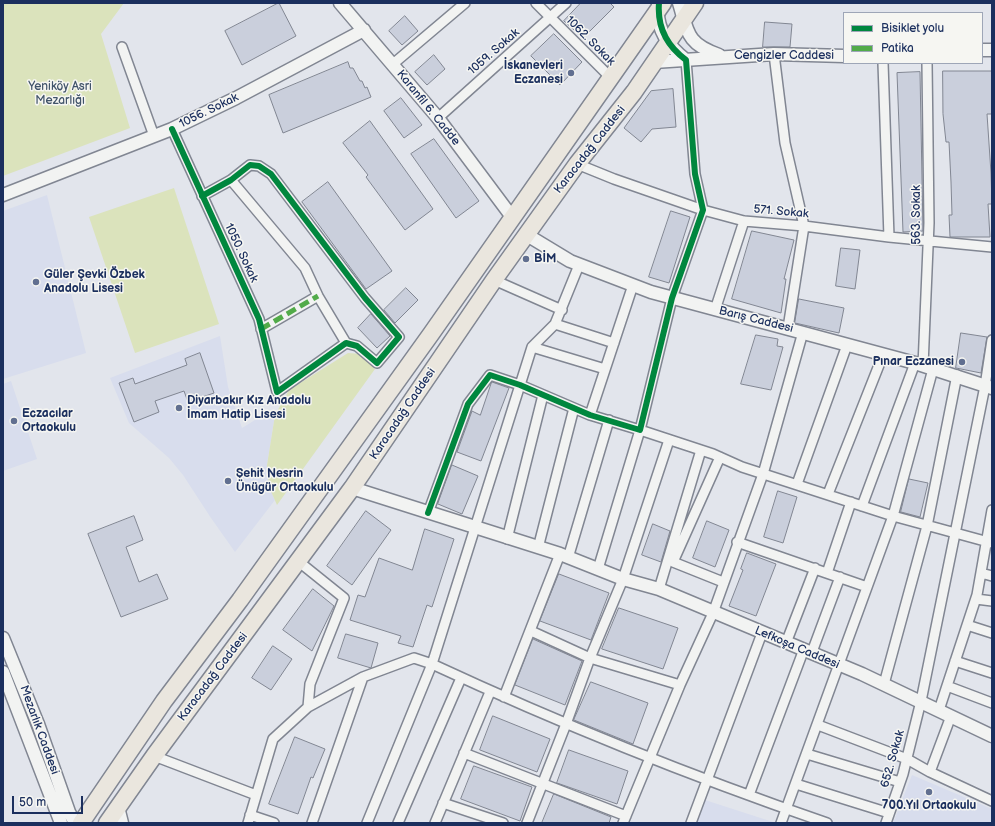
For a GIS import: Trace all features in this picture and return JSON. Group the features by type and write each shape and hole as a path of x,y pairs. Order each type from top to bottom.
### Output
{"highway":[{"name":"Karacadağ Caddesi","path":"106,823 352,488 494,280 577,164 634,92 695,3"},
{"name":"Karacadağ Caddesi","path":"81,823 147,725 240,600 431,334 611,78 660,5"}],"street":[{"name":"Karanfil 6. Cadde","path":"340,3 438,118 512,217"},
{"path":"393,64 465,3"},
{"name":"1062. Sokak","path":"536,3 611,78"},
{"name":"1059. Sokak","path":"438,118 566,3"},
{"name":"Cengizler Caddesi","path":"679,3 694,43 704,50 724,57"},
{"path":"598,569 640,430 672,298 703,210 695,174 686,60 674,51 668,42 659,21 660,5"},
{"name":"1056. Sokak","path":"3,195 172,129 236,98 364,30"},
{"path":"122,47 154,136"},
{"path":"774,54 785,143 804,226 788,328"},
{"name":"Cengizler Caddesi","path":"654,62 774,54 843,56"},
{"path":"883,64 889,237"},
{"name":"563. Sokak","path":"923,366 929,242 927,64"},
{"name":"1050. Sokak","path":"172,129 240,275 261,329 278,392 346,344"},
{"name":"571. Sokak","path":"577,164 614,179 703,210 744,221 804,226 929,242 992,247"},
{"path":"202,196 232,180 250,165 259,166 271,174 365,298 399,337 377,363 357,346 346,344 318,296 305,268 232,180"},
{"path":"715,310 744,221"},
{"name":"Barış Caddesi","path":"527,235 579,265 672,298 803,332 847,346 957,375 989,387"},
{"path":"367,823 432,664 476,529 532,347 555,324 562,310 579,265"},
{"path":"494,280 562,310"},
{"path":"590,415 633,285"},
{"path":"261,329 318,296"},
{"path":"555,324 614,343"},
{"path":"464,753 543,783 625,819 680,685 713,612 737,542 763,474 803,332"},
{"name":"652. Sokak","path":"886,823 907,759 921,701 956,533 989,387 992,340"},
{"path":"797,484 847,346"},
{"path":"532,347 605,368"},
{"path":"828,494 883,355"},
{"path":"862,506 923,366"},
{"path":"781,823 840,666 893,516 923,366"},
{"path":"428,513 468,404 490,375 520,385 590,415 701,450 763,474 893,516 989,542"},
{"path":"884,684 927,526 957,375"},
{"path":"507,539 543,395"},
{"path":"538,548 574,408"},
{"path":"504,698 531,631 564,556 608,420"},
{"path":"527,823 590,658 623,579 669,440"},
{"path":"659,589 701,450"},
{"path":"720,457 673,562 723,582"},
{"name":"Lefkoşa Caddesi","path":"352,488 507,539 564,556 623,579 659,589 786,643 808,650 840,666 921,701 992,736"},
{"path":"827,572 851,502"},
{"path":"939,710 976,599 989,542 992,510"},
{"path":"737,542 867,587"},
{"path":"298,560 344,598 310,684 308,707"},
{"path":"786,643 815,568"},
{"path":"981,572 992,576"},
{"path":"749,795 808,650 840,577"},
{"path":"976,599 992,601"},
{"path":"967,625 992,633"},
{"path":"531,631 590,658 680,685"},
{"path":"691,823 706,778 762,633"},
{"name":"Mezarlık Caddesi","path":"3,638 38,724 69,812 75,823"},
{"path":"274,823 249,819 273,739 308,707 363,677 414,658 432,664 490,692 650,759 706,778 825,823"},
{"path":"955,661 992,673"},
{"name":"Mezarlık Caddesi","path":"3,672 61,823"},
{"path":"312,823 363,677"},
{"path":"398,823 461,678"},
{"path":"947,686 992,703"},
{"path":"435,823 490,692"},
{"path":"930,772 951,716"},
{"path":"818,725 907,759 930,772 992,801"},
{"path":"807,754 900,782"},
{"path":"154,756 256,795"},
{"path":"796,784 889,813"},
{"path":"443,803 504,823"},
{"path":"118,807 122,823"}],"shaded area":[{"name":"Güler Şevki Özbek Anadolu Lisesi","path":"47,195 86,353 3,379 3,211"},
{"path":"220,336 228,387 242,428 268,412 275,415 267,465 269,487 275,500 235,552 183,475 169,458 129,423 110,378"},
{"name":"Eczacılar Ortaokulu","path":"11,381 37,459 3,471 3,384"},
{"name":"700.Yıl Ortaokulu","path":"912,775 992,809 992,823 893,823"},
{"path":"705,800 773,822 697,823"}],"green space":[{"name":"Yeniköy Asri Mezarlığı","path":"3,3 124,3 101,34 130,128 3,176"},
{"path":"174,188 219,324 135,353 89,217"},
{"path":"348,353 362,354 375,369 277,505 269,487 267,465 275,415 289,390"}],"building":[{"path":"279,3 296,36 242,65 225,31"},
{"path":"581,3 610,3 614,7 583,38 564,21"},
{"path":"405,16 418,31 402,45 389,31"},
{"path":"765,22 792,24 790,47 763,47"},
{"path":"554,34 582,62 560,85 531,56"},
{"path":"434,55 445,69 427,85 415,72"},
{"path":"348,62 350,68 353,68 365,88 367,87 371,97 283,133 269,95"},
{"path":"943,71 992,71 992,114 987,114 992,204 988,204 990,237 950,237 949,215 952,215 951,182 949,142 946,142 943,114"},
{"path":"920,72 923,231 903,232 897,73"},
{"path":"673,89 676,127 652,129 641,142 624,128 651,91"},
{"path":"401,98 422,125 404,138 384,111"},
{"path":"370,121 433,209 405,230 366,177 368,175 343,143"},
{"path":"434,139 479,201 456,218 411,154"},
{"path":"328,182 392,271 366,289 302,202"},
{"path":"671,211 690,217 669,283 649,277"},
{"path":"752,231 794,240 784,279 786,279 781,313 732,299"},
{"path":"841,248 860,250 855,289 836,286"},
{"path":"406,288 418,300 395,323 384,310"},
{"path":"799,299 844,308 839,333 795,323"},
{"path":"371,314 390,336 377,348 358,328"},
{"path":"961,333 987,337 981,373 956,368"},
{"path":"756,335 778,339 777,346 783,347 771,390 741,384"},
{"path":"200,353 214,393 188,402 184,391 155,401 159,412 134,422 119,383 133,378 135,384 187,365 185,359"},
{"path":"492,382 509,388 481,461 457,452 472,411 480,415"},
{"path":"452,465 478,476 462,514 438,504"},
{"path":"909,479 928,483 920,517 901,512"},
{"path":"778,491 797,497 783,543 764,537"},
{"path":"366,511 391,530 352,585 327,566"},
{"path":"134,516 143,540 126,547 139,582 157,574 168,599 121,617 88,534"},
{"path":"707,521 729,530 715,567 693,558"},
{"path":"653,524 670,531 661,562 642,555"},
{"path":"425,529 454,539 432,607 427,605 413,647 398,643 401,636 350,620 358,595 365,597 379,558 412,570"},
{"path":"747,553 776,564 756,616 729,606 743,570 741,569"},
{"path":"559,574 609,593 591,640 540,621"},
{"path":"313,589 334,606 312,651 283,630"},
{"path":"619,608 678,628 663,669 602,649"},
{"path":"346,634 378,643 371,668 338,658"},
{"path":"533,639 582,661 565,705 515,685"},
{"path":"273,646 292,659 271,690 252,678"},
{"path":"591,682 648,703 633,744 574,720"},
{"path":"493,716 550,739 537,772 480,750"},
{"path":"295,737 325,749 313,778 311,777 298,814 269,804"},
{"path":"569,750 628,771 617,804 557,783"},
{"path":"474,766 532,787 520,821 461,799"},
{"path":"554,794 611,817 609,823 542,823"}],"marked path":[{"path":"261,329 318,296"}],"cycle path":[{"path":"428,513 468,404 490,375 520,385 590,415 640,430 672,298 703,210 695,174 686,60 673,49 665,36 660,20 659,3"},
{"path":"172,129 259,319 277,392 346,343 357,346 377,363 399,337 365,298 271,174 259,166 250,165 231,180 202,196"}],"place":[{"name":"İskanevleri Eczanesi","path":"571,73"},
{"name":"BİM","path":"526,259"},
{"name":"Güler Şevki Özbek Anadolu Lisesi","path":"36,282"},
{"name":"Pınar Eczanesi","path":"962,362"},
{"name":"Diyarbakır Kız Anadolu İmam Hatip Lisesi","path":"179,408"},
{"name":"Eczacılar Ortaokulu","path":"14,421"},
{"name":"Şehit Nesrin Ünügür Ortaokulu","path":"228,481"},
{"name":"700.Yıl Ortaokulu","path":"929,792"}]}
